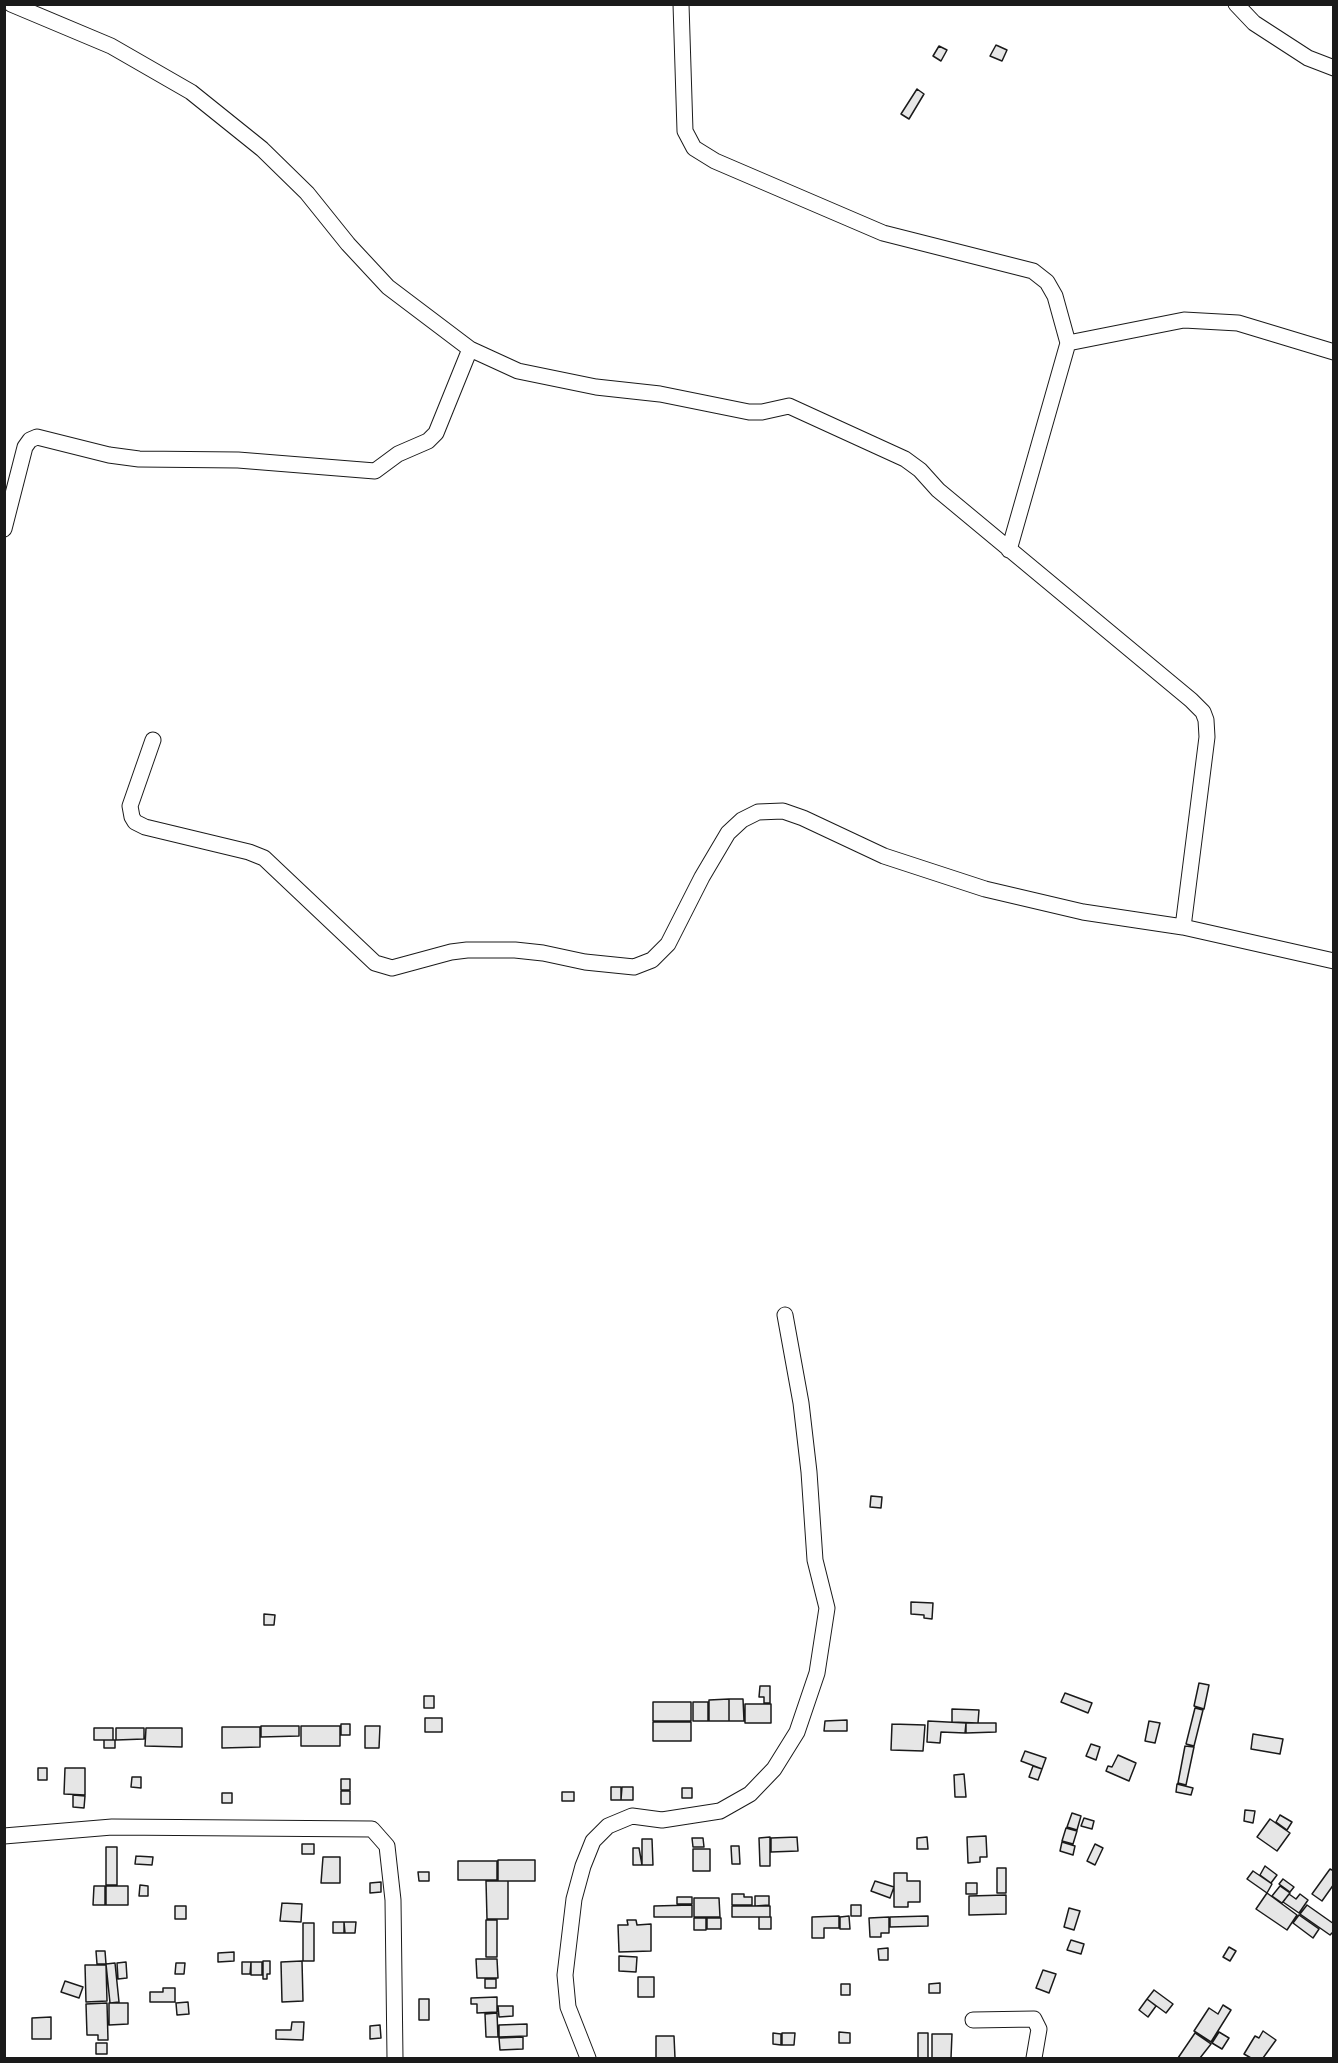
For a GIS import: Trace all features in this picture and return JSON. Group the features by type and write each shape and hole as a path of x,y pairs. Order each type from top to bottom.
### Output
{"street":[{"path":"11,4 111,46 190,92 262,149 308,193 348,244 388,287 470,349 518,371 596,387 660,394 749,412 762,412 780,407 797,408 905,459 920,470 938,490 1197,705 1206,720 1208,737 1184,927"},
{"path":"681,4 685,131 694,148 715,161 883,233 1033,271 1047,282 1055,296 1068,343 1009,550"},
{"path":"1236,4 1254,23 1308,58 1334,68"},
{"path":"1068,343 1184,320 1238,322 1334,352"},
{"path":"4,528 25,447 30,440 37,437 110,455 139,459 238,460 375,471 398,454 428,441 436,433 470,349"},
{"path":"153,740 130,806 135,822 145,827 249,852 264,858 375,963 392,968 467,950 534,952 634,967 643,964 652,960 668,944 702,877 728,833 742,820 758,812 783,811 884,856 984,889 1083,912 1184,927 1334,961"},
{"path":"588,2058 568,2007 565,1975 574,1899 583,1866 594,1841 608,1826 632,1816 662,1820 720,1811 750,1794 774,1769 797,1732 817,1673 827,1608 815,1560 809,1472 801,1403 785,1315"},
{"path":"4,1836 112,1827 372,1829 387,1846 393,1899 395,2058"},
{"path":"973,2020 1034,2019 1039,2029 1034,2058"}],"building":[{"path":"996,45 1007,50 1002,61 990,56"},
{"path":"939,46 947,50 941,61 933,56"},
{"path":"917,89 924,94 909,119 901,114"},
{"path":"871,1496 882,1497 881,1508 870,1507"},
{"path":"911,1602 933,1603 932,1619 924,1618 924,1615 911,1614"},
{"path":"264,1614 275,1615 274,1625 264,1625"},
{"path":"1199,1683 1209,1685 1204,1709 1194,1706"},
{"path":"760,1686 770,1686 770,1703 764,1703 764,1697 759,1697"},
{"path":"1065,1693 1092,1703 1088,1713 1061,1702"},
{"path":"424,1696 434,1696 434,1708 424,1708"},
{"path":"729,1699 743,1699 744,1721 729,1721"},
{"path":"729,1699 729,1721 709,1721 709,1700"},
{"path":"653,1702 691,1702 691,1721 653,1721"},
{"path":"693,1702 708,1702 708,1721 693,1721"},
{"path":"745,1704 771,1704 771,1723 745,1723"},
{"path":"1195,1708 1203,1710 1194,1746 1186,1744"},
{"path":"952,1709 979,1710 978,1723 952,1722"},
{"path":"425,1718 442,1718 442,1732 425,1732"},
{"path":"847,1720 847,1731 824,1731 825,1721"},
{"path":"928,1721 966,1723 965,1733 941,1732 940,1743 927,1742"},
{"path":"1149,1721 1160,1723 1155,1743 1145,1741"},
{"path":"653,1722 691,1722 691,1741 653,1741"},
{"path":"966,1723 996,1723 996,1732 966,1733"},
{"path":"341,1724 350,1724 350,1735 341,1735"},
{"path":"892,1724 925,1725 923,1751 891,1750"},
{"path":"261,1726 299,1726 299,1736 261,1737"},
{"path":"301,1726 340,1726 340,1746 301,1746"},
{"path":"365,1726 380,1726 379,1748 365,1748"},
{"path":"222,1727 260,1727 260,1747 222,1748"},
{"path":"94,1728 113,1728 113,1740 94,1740"},
{"path":"116,1728 144,1728 144,1739 116,1740"},
{"path":"146,1728 182,1728 182,1747 145,1746"},
{"path":"1253,1734 1283,1739 1280,1754 1251,1749"},
{"path":"104,1740 115,1740 115,1748 104,1748"},
{"path":"1091,1744 1100,1747 1096,1760 1086,1756"},
{"path":"1185,1746 1194,1747 1186,1785 1178,1783"},
{"path":"1025,1751 1046,1758 1042,1769 1021,1761"},
{"path":"1118,1755 1136,1763 1129,1781 1106,1771 1108,1766 1112,1767"},
{"path":"1033,1766 1042,1769 1038,1780 1029,1777"},
{"path":"38,1768 47,1768 47,1780 38,1780"},
{"path":"65,1768 85,1768 85,1795 64,1794"},
{"path":"964,1774 966,1797 955,1797 954,1775"},
{"path":"132,1777 141,1777 141,1788 131,1787"},
{"path":"341,1779 350,1779 350,1790 341,1790"},
{"path":"1177,1784 1193,1788 1191,1795 1176,1792"},
{"path":"611,1787 621,1787 621,1800 611,1800"},
{"path":"622,1787 633,1787 633,1800 621,1800"},
{"path":"682,1788 692,1788 692,1798 682,1798"},
{"path":"341,1791 350,1791 350,1804 341,1804"},
{"path":"562,1792 574,1792 574,1801 562,1801"},
{"path":"222,1793 232,1793 232,1803 222,1803"},
{"path":"73,1795 85,1796 84,1808 73,1807"},
{"path":"1245,1810 1255,1811 1253,1823 1244,1821"},
{"path":"1072,1813 1081,1816 1077,1830 1067,1827"},
{"path":"1280,1815 1292,1822 1287,1830 1276,1822"},
{"path":"1084,1818 1094,1821 1092,1829 1081,1826"},
{"path":"1270,1819 1290,1833 1277,1851 1257,1837"},
{"path":"1066,1828 1077,1831 1073,1844 1062,1841"},
{"path":"986,1836 987,1857 980,1857 980,1862 968,1863 967,1837"},
{"path":"770,1837 770,1866 760,1866 759,1838"},
{"path":"797,1837 798,1851 771,1852 771,1838"},
{"path":"927,1837 928,1849 917,1849 917,1838"},
{"path":"692,1838 703,1838 704,1847 693,1847"},
{"path":"642,1839 652,1839 653,1865 642,1865"},
{"path":"1062,1842 1075,1846 1073,1855 1060,1851"},
{"path":"302,1844 314,1844 314,1854 302,1854"},
{"path":"1095,1844 1103,1848 1095,1865 1087,1861"},
{"path":"731,1846 739,1846 740,1864 732,1864"},
{"path":"106,1847 117,1847 117,1885 106,1885"},
{"path":"633,1848 639,1848 642,1865 633,1865"},
{"path":"693,1849 710,1849 710,1871 693,1871"},
{"path":"136,1856 153,1857 152,1865 135,1864"},
{"path":"323,1857 340,1857 340,1883 321,1883"},
{"path":"498,1860 535,1860 535,1881 498,1881"},
{"path":"458,1861 497,1861 497,1880 458,1880"},
{"path":"1265,1866 1277,1875 1271,1883 1260,1875"},
{"path":"997,1868 1006,1868 1006,1893 997,1893"},
{"path":"1330,1869 1334,1871 1334,1884 1322,1901 1312,1894"},
{"path":"1253,1871 1272,1884 1267,1893 1247,1879"},
{"path":"418,1872 429,1872 429,1881 419,1881"},
{"path":"894,1873 907,1873 907,1881 920,1881 920,1902 908,1902 908,1907 894,1907"},
{"path":"1283,1879 1294,1887 1290,1892 1279,1884"},
{"path":"486,1881 508,1881 508,1919 487,1919"},
{"path":"875,1881 894,1887 890,1898 871,1891"},
{"path":"381,1882 381,1892 370,1893 370,1883"},
{"path":"966,1883 977,1883 977,1894 966,1894"},
{"path":"140,1885 148,1886 148,1896 139,1896"},
{"path":"94,1886 105,1886 105,1905 93,1905"},
{"path":"106,1886 128,1886 128,1905 106,1905"},
{"path":"1280,1886 1290,1893 1282,1903 1272,1896"},
{"path":"1267,1893 1297,1915 1287,1930 1256,1909"},
{"path":"732,1894 752,1897 752,1905 732,1905"},
{"path":"1289,1894 1296,1899 1300,1894 1308,1900 1299,1913 1283,1902"},
{"path":"1006,1895 1006,1914 969,1915 969,1896"},
{"path":"755,1896 769,1896 769,1905 755,1906"},
{"path":"677,1897 692,1897 692,1904 677,1904"},
{"path":"694,1898 719,1898 720,1917 694,1917"},
{"path":"282,1903 302,1904 301,1922 280,1921"},
{"path":"692,1905 692,1917 654,1917 654,1906"},
{"path":"851,1905 861,1905 861,1916 851,1916"},
{"path":"1307,1905 1334,1924 1334,1931 1330,1935 1300,1914"},
{"path":"175,1906 186,1906 186,1919 175,1919"},
{"path":"732,1906 770,1906 770,1917 732,1917"},
{"path":"1069,1908 1080,1911 1074,1930 1064,1927"},
{"path":"1299,1915 1319,1929 1313,1938 1293,1923"},
{"path":"839,1916 839,1928 824,1928 824,1938 812,1938 812,1917"},
{"path":"849,1916 850,1929 840,1929 840,1917"},
{"path":"928,1916 928,1926 890,1927 890,1917"},
{"path":"759,1917 771,1917 771,1929 759,1929"},
{"path":"889,1917 889,1933 881,1933 881,1937 870,1937 869,1918"},
{"path":"694,1918 706,1918 706,1930 694,1930"},
{"path":"707,1918 721,1918 721,1929 707,1929"},
{"path":"486,1920 497,1920 497,1957 486,1957"},
{"path":"627,1920 636,1920 637,1925 651,1924 651,1951 619,1952 618,1925 628,1925"},
{"path":"333,1922 344,1922 344,1933 333,1933"},
{"path":"344,1922 356,1922 355,1933 345,1933"},
{"path":"303,1923 314,1923 314,1961 303,1961"},
{"path":"1071,1940 1084,1944 1081,1954 1067,1950"},
{"path":"1229,1947 1236,1951 1230,1961 1223,1957"},
{"path":"888,1948 888,1960 879,1960 878,1949"},
{"path":"96,1951 105,1951 106,1964 97,1964"},
{"path":"234,1952 234,1961 218,1962 218,1953"},
{"path":"619,1956 637,1957 636,1972 619,1971"},
{"path":"476,1959 497,1959 498,1978 477,1978"},
{"path":"263,1961 270,1961 270,1974 267,1974 267,1979 263,1979"},
{"path":"302,1961 303,2001 282,2002 281,1962"},
{"path":"126,1962 127,1978 118,1979 117,1963"},
{"path":"242,1962 251,1962 250,1974 242,1974"},
{"path":"251,1962 262,1962 262,1975 251,1975"},
{"path":"115,1963 119,2002 110,2003 106,1964"},
{"path":"176,1963 185,1963 184,1974 175,1974"},
{"path":"85,1965 106,1965 107,2001 86,2002"},
{"path":"1043,1970 1056,1974 1049,1993 1036,1988"},
{"path":"638,1977 654,1977 654,1997 638,1997"},
{"path":"485,1979 496,1979 496,1988 485,1988"},
{"path":"65,1981 83,1987 79,1998 61,1992"},
{"path":"940,1983 940,1993 929,1993 929,1984"},
{"path":"841,1984 850,1984 850,1995 841,1995"},
{"path":"163,1988 175,1988 175,2002 150,2002 150,1992 163,1992"},
{"path":"1154,1990 1173,2004 1166,2013 1147,1999"},
{"path":"497,1997 497,2012 477,2013 477,2004 471,2004 471,1998"},
{"path":"419,1999 429,1999 429,2020 419,2020"},
{"path":"1147,1999 1156,2006 1148,2017 1139,2010"},
{"path":"188,2002 189,2014 177,2015 176,2003"},
{"path":"107,2003 108,2040 98,2040 98,2035 87,2035 86,2004"},
{"path":"109,2003 128,2003 128,2024 109,2025"},
{"path":"1223,2005 1231,2010 1211,2042 1194,2031 1209,2008 1218,2014"},
{"path":"498,2006 513,2006 513,2016 499,2017"},
{"path":"497,2013 498,2037 486,2037 485,2014"},
{"path":"51,2017 51,2039 32,2039 32,2018"},
{"path":"292,2022 304,2022 303,2040 276,2039 276,2030 291,2030"},
{"path":"527,2024 527,2036 499,2037 499,2025"},
{"path":"380,2025 381,2038 370,2039 370,2026"},
{"path":"1263,2031 1276,2040 1263,2058 1251,2058 1244,2054 1255,2036 1259,2038"},
{"path":"839,2032 850,2033 850,2043 839,2043"},
{"path":"1219,2032 1229,2038 1222,2049 1212,2043"},
{"path":"773,2033 781,2034 781,2045 773,2044"},
{"path":"782,2033 795,2033 794,2045 782,2045"},
{"path":"918,2033 928,2033 928,2058 918,2058"},
{"path":"1195,2033 1211,2044 1200,2058 1178,2058"},
{"path":"932,2034 952,2034 951,2058 932,2058"},
{"path":"656,2036 674,2036 675,2058 656,2058"},
{"path":"523,2037 523,2049 500,2050 499,2038"},
{"path":"96,2043 107,2043 107,2054 96,2054"}]}
